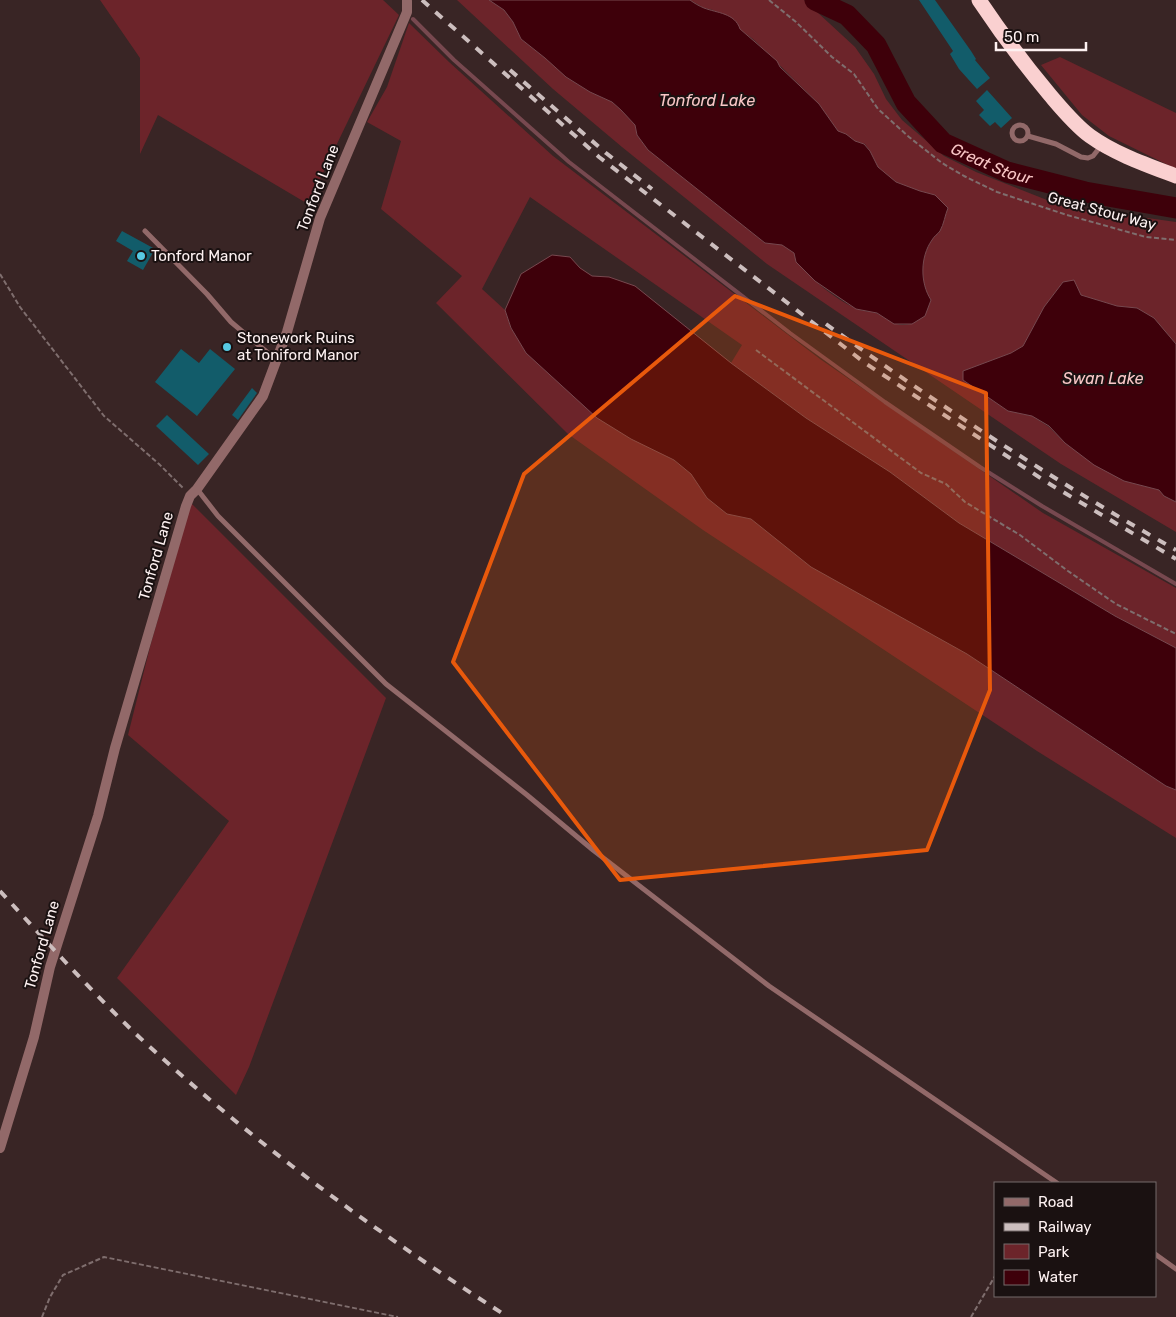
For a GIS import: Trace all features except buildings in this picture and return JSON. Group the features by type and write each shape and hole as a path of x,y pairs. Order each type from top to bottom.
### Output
{"highway":[{"path":"978,0 1017,54 1062,109 1088,135 1136,161 1176,176"}],"street":[{"name":"Tonford Lane","path":"0,1148 34,1037 50,967 98,816 134,681 194,492 263,396 287,332 320,218 406,12 407,1"}],"lane":[{"path":"1028,136 1056,144 1081,157 1088,158 1097,152 1102,144"},
{"path":"145,231 207,294 231,322 268,353 275,364"},
{"path":"194,492 386,684 593,850 769,986 1056,1182"},
{"path":"1156,1255 1176,1269"}],"path":[{"name":"Great Stour Way","path":"768,0 796,22 832,57 854,74 878,109 909,137 942,163 964,176 997,192 1067,215 1146,237 1176,240"},
{"path":"0,274 20,307 104,416 158,464 194,492"},
{"path":"756,350 921,473 946,484 965,502 1020,535 1116,604 1176,634"},
{"path":"42,1317 63,1275 104,1257 398,1317"},
{"path":"971,1317 994,1278"}],"highlighted area":[{"path":"735,296 986,393 990,690 927,850 620,880 453,662 524,474"}],"green space":[{"path":"100,0 383,0 399,15 308,204 158,115 140,154 140,58"},
{"path":"457,0 489,0 504,10 513,22 521,39 566,77 590,92 612,102 621,110 635,125 637,135 648,150 765,243 782,245 794,253 797,260 811,277 839,299 858,309 878,314 898,324 907,325 917,321 928,307 931,300 923,278 925,254 941,228 948,208 935,195 896,182 878,167 865,144 855,141 838,131 819,104 753,39 713,10 704,8 690,0 804,0 855,47 874,74 886,99 902,120 944,156 976,172 1062,206 1176,222 1176,344 1154,318 1137,308 1117,306 1081,295 1074,281 1063,282 1044,307 1023,346 1011,353 963,371 963,380 1008,411 1032,416 1049,427 1065,443 1124,481 1159,490 1164,496 1176,502 1176,532 1061,464 767,264 553,89"},
{"path":"409,23 449,62 553,156 820,359 1043,513 1176,588 1176,648 1115,616 959,523 890,472 806,418 731,363 742,345 530,197 482,289 505,310 511,329 691,474 707,498 727,514 751,519 811,567 967,654 1166,786 1176,790 1176,838 1037,751 703,530 568,434 436,303 462,276 381,209 401,141 367,122 387,87"},
{"path":"1060,57 1176,113 1176,169 1109,136 1082,115 1041,65"},
{"path":"191,503 386,698 249,1067 236,1095 117,978 229,821 128,735 150,647"}],"water":[{"name":"Tonford Lake","path":"489,0 690,0 702,7 730,17 738,24 740,29 777,61 780,67 819,104 838,131 864,144 878,167 896,182 935,195 948,208 939,232 925,254 923,278 931,300 925,316 912,324 894,324 877,313 856,309 815,281 796,262 794,253 782,245 765,243 648,150 637,135 635,125 621,110 612,102 590,92 566,77 521,39 513,22 504,10"},
{"path":"552,255 570,257 580,268 592,276 609,277 635,286 731,363 806,418 890,472 959,523 1115,616 1176,648 1176,790 1166,786 967,654 811,567 751,519 727,514 707,498 691,474 674,460 631,439 597,418 526,353 511,328 505,310 521,274"},
{"name":"Swan Lake","path":"1074,280 1081,295 1117,306 1137,308 1154,318 1176,344 1176,502 1164,496 1159,490 1124,481 1094,465 1065,443 1049,426 1032,416 1008,411 963,380 963,371 1011,353 1023,346 1044,307 1063,282"}],"waterway":[{"name":"Great Stour","path":"815,0 847,15 876,45 906,103 943,143 1007,172 1085,192 1176,208"},
{"path":"413,19 454,60 569,162 790,333 885,402 980,467 1042,506 1176,584"}],"railway":[{"path":"422,0 599,157 865,363 1048,483 1176,559"},
{"path":"510,70 606,153 652,189"},
{"path":"826,324 998,442 1176,550"},
{"path":"0,891 120,1019 225,1113 363,1219 508,1317"}],"place":[{"name":"Tonford Manor","path":"141,256"},
{"name":"Stonework Ruins at Toniford Manor","path":"227,347"}]}
